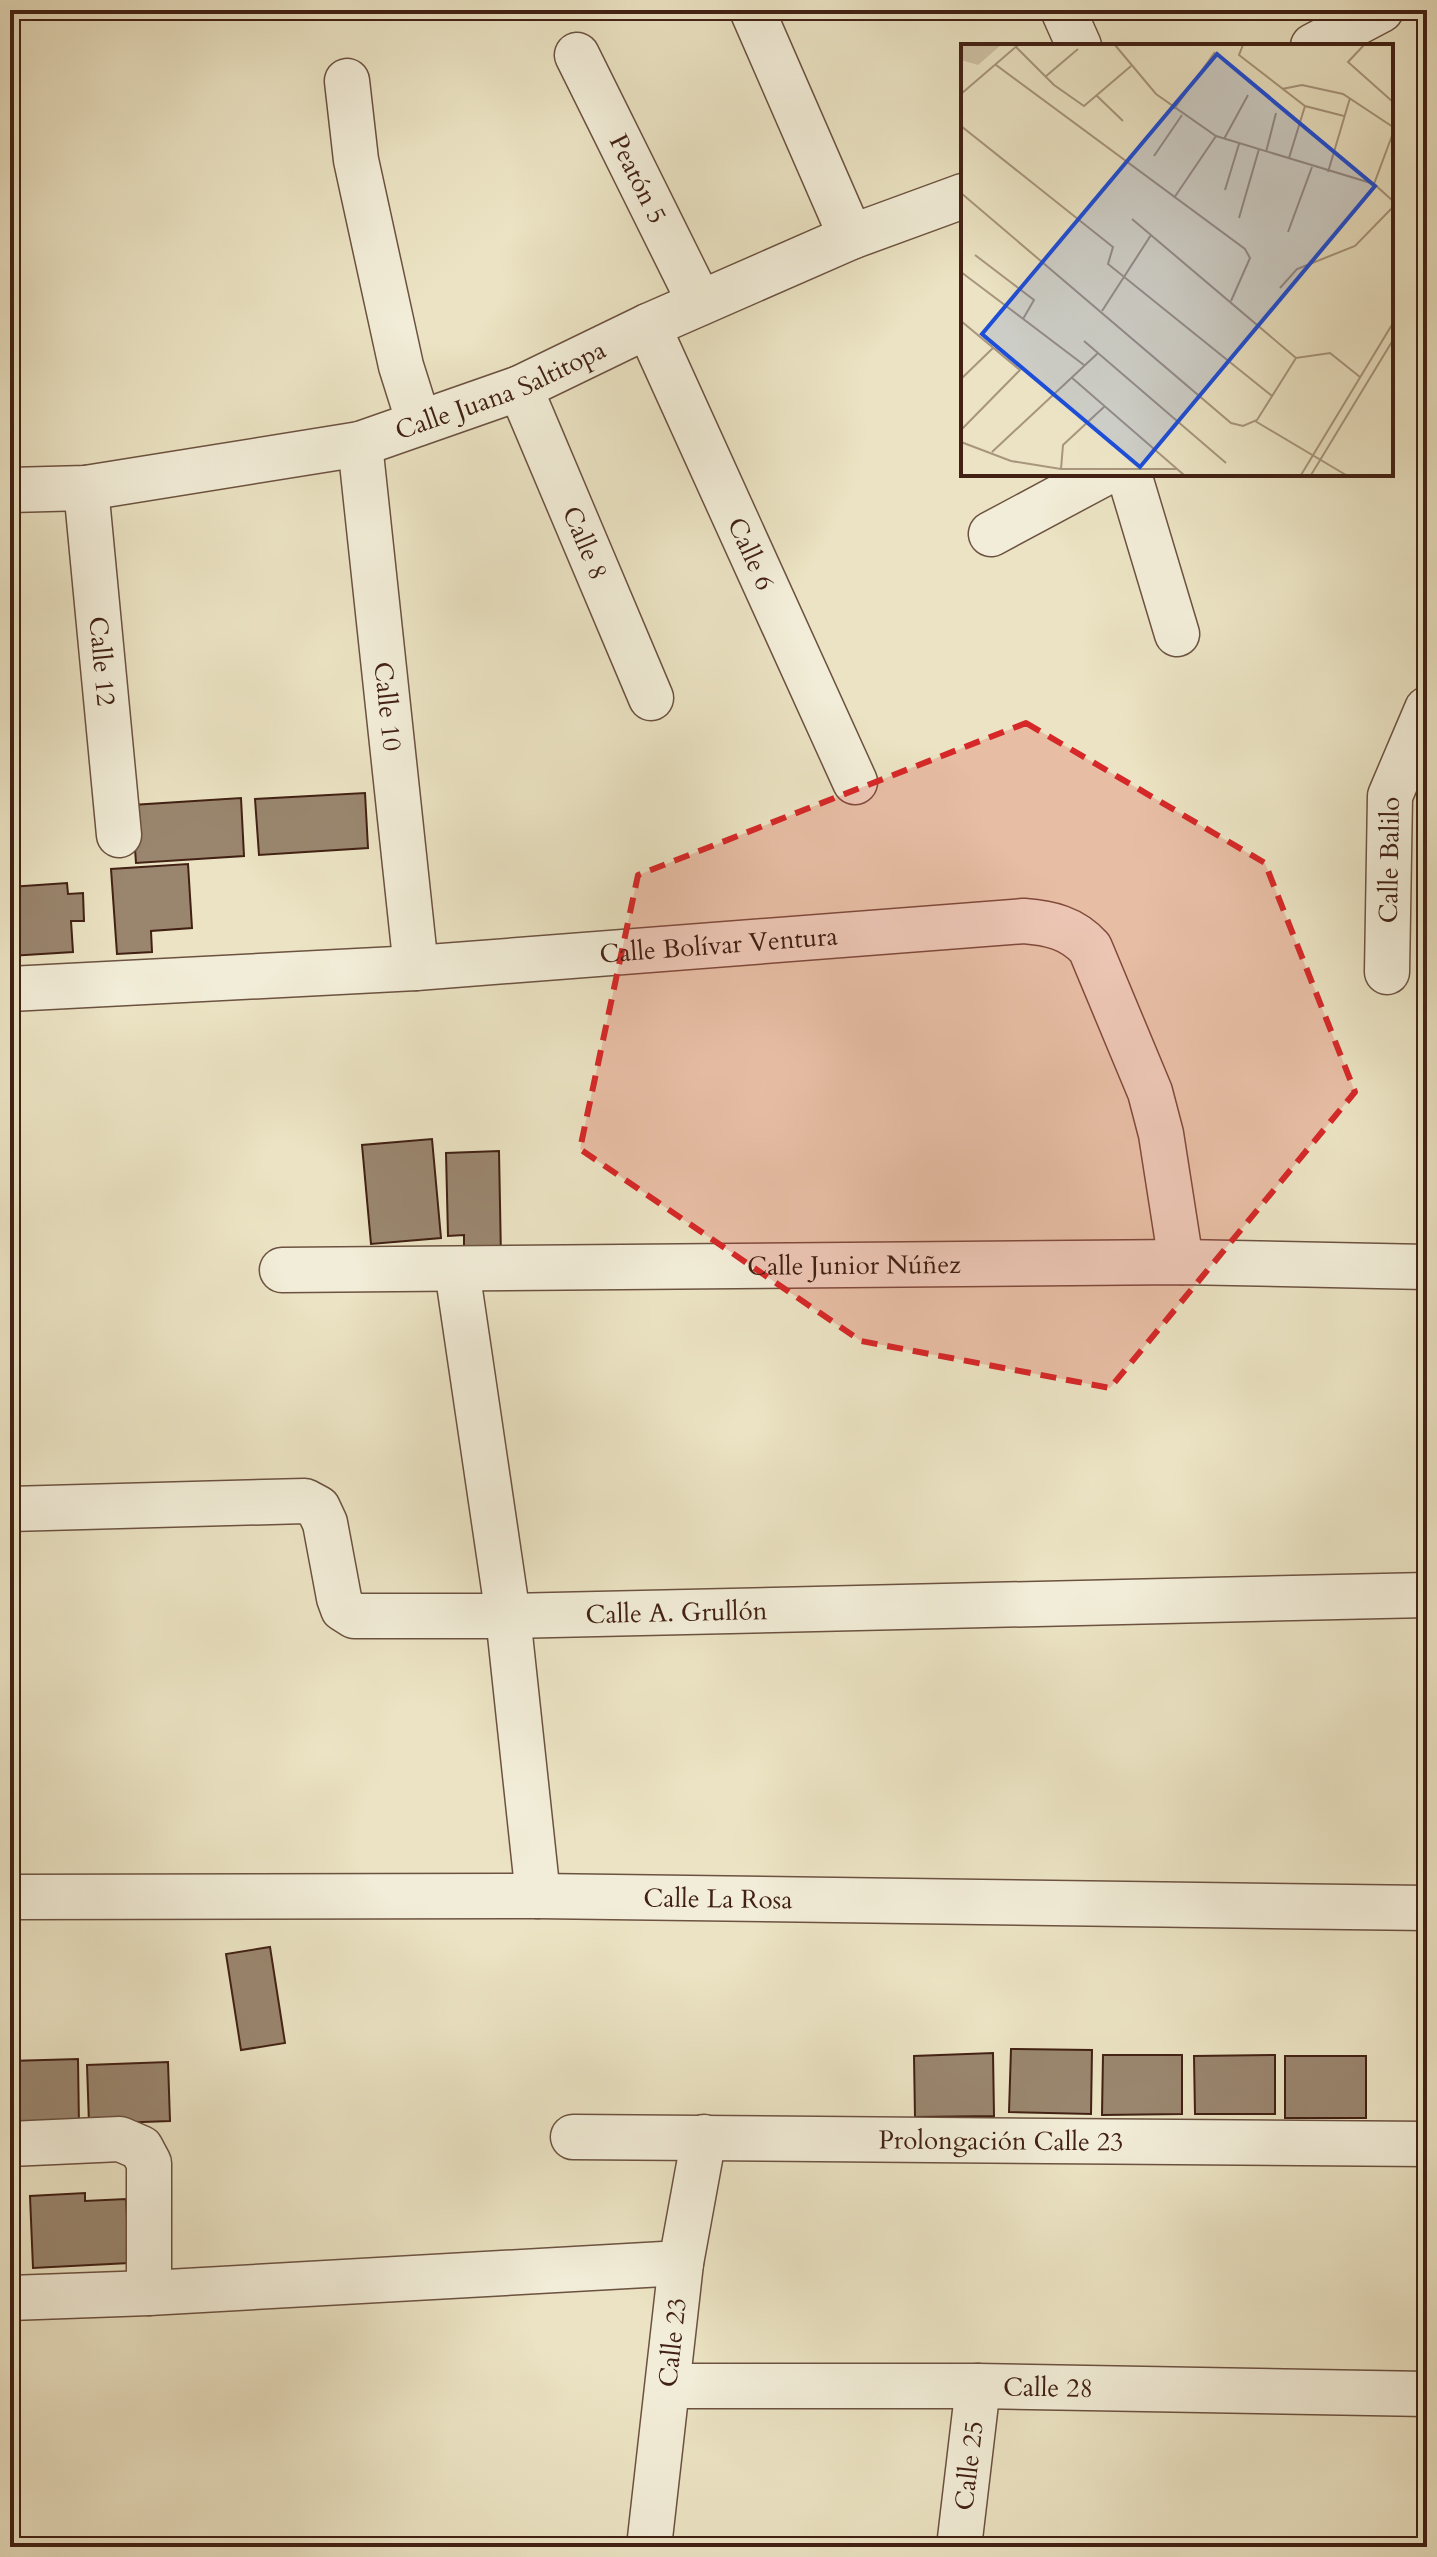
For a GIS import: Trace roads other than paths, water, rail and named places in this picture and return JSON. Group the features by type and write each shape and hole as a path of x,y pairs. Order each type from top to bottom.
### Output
{"street":[{"path":"752,10 851,237"},
{"path":"1063,10 1078,44"},
{"path":"1317,44 1381,10"},
{"name":"Peatón 5","path":"577,55 700,303"},
{"path":"347,81 364,201 401,366 419,423"},
{"name":"Calle Juana Saltitopa","path":"11,482 86,488 360,444 520,388 648,326 851,237 961,197"},
{"name":"Calle 6","path":"648,326 855,782"},
{"name":"Calle 8","path":"520,388 651,698"},
{"name":"Calle 10","path":"360,444 416,968"},
{"path":"991,534 1099,476"},
{"path":"1130,476 1177,634"},
{"name":"Calle 12","path":"86,488 119,835"},
{"name":"Calle Balilo","path":"1387,972 1390,796 1427,709"},
{"name":"Calle Bolívar Ventura","path":"10,989 416,968 1024,921 1045,923 1079,936 1090,948 1150,1092 1161,1134 1181,1262"},
{"name":"Calle Junior Núñez","path":"282,1270 1181,1262 1427,1267"},
{"path":"457,1270 508,1616 538,1896"},
{"name":"Calle A. Grullón","path":"10,1509 305,1501 318,1508 325,1523 339,1598 343,1609 354,1616 508,1616 1427,1595"},
{"name":"Calle La Rosa","path":"10,1897 538,1896 1427,1908"},
{"name":"Prolongación Calle 23","path":"573,2137 1427,2144"},
{"name":"Calle 23","path":"649,2547 681,2263 704,2137"},
{"path":"10,2144 120,2139 141,2148 149,2163 149,2293"},
{"path":"10,2298 681,2263"},
{"name":"Calle 28","path":"668,2386 978,2386 1427,2394"},
{"name":"Calle 25","path":"959,2547 978,2386"}]}
